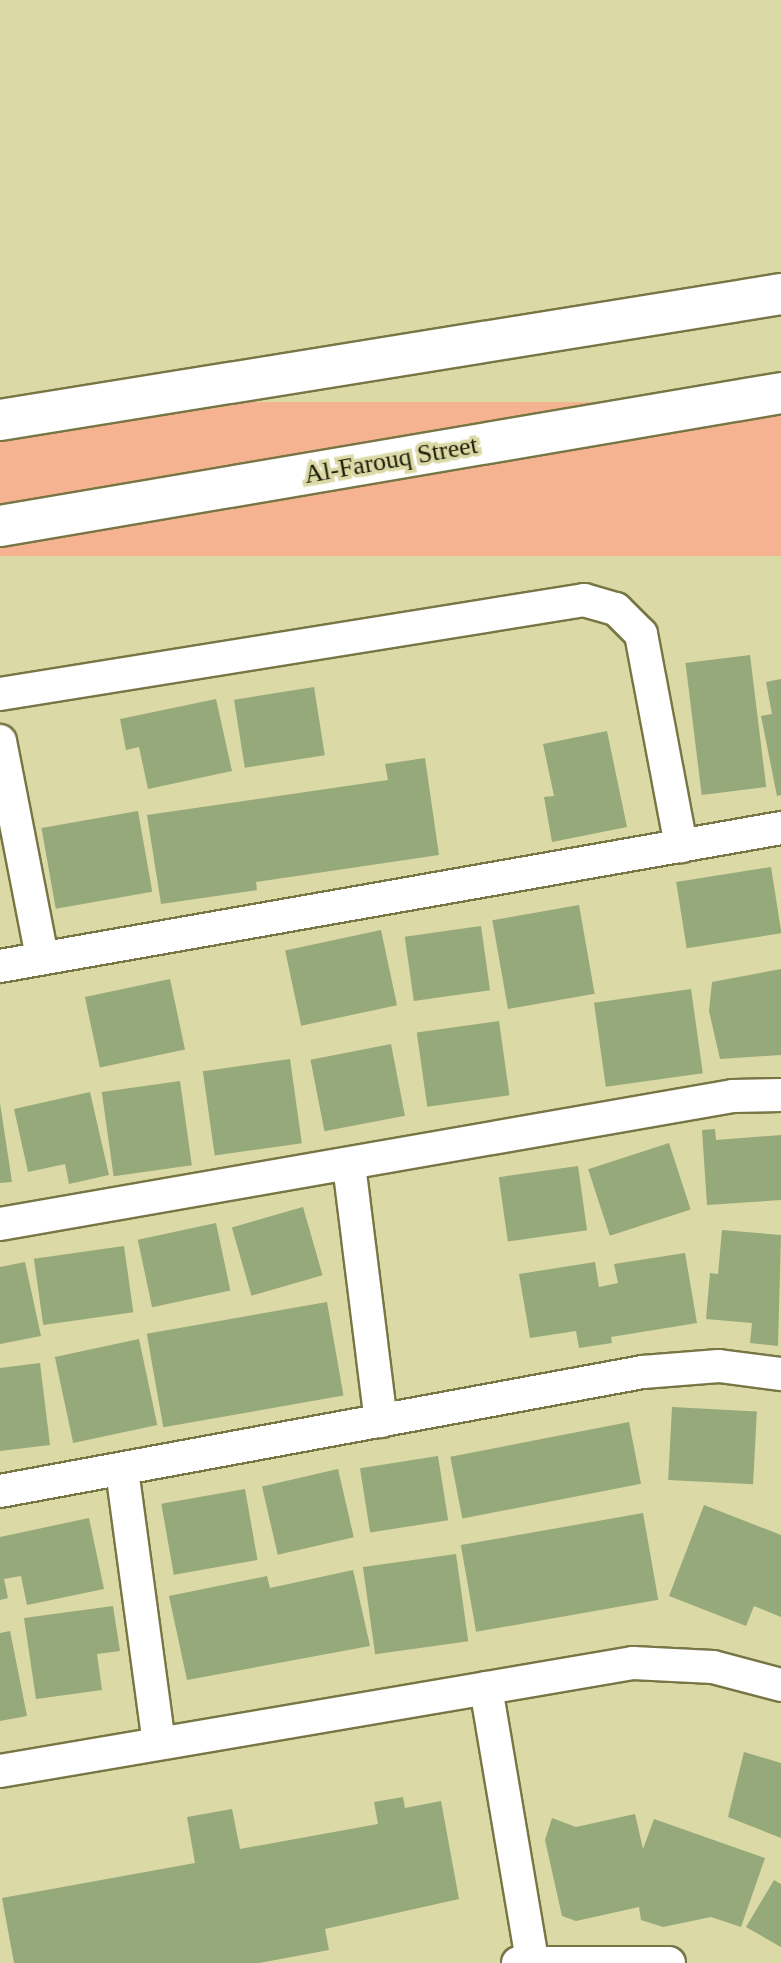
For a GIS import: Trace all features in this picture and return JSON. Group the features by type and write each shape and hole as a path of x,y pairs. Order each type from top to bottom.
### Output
{"main road":[{"path":"0,420 781,294"},
{"name":"Al-Farouq Street","path":"0,526 781,393"}],"street":[{"path":"0,694 584,600 616,609 641,634 681,846"},
{"path":"0,741 42,958"},
{"path":"0,966 781,828"},
{"path":"0,1224 733,1096 781,1095"},
{"path":"349,1165 381,1421"},
{"path":"0,1491 643,1372 719,1366 781,1374"},
{"path":"122,1470 159,1742"},
{"path":"0,1771 633,1663 713,1667 781,1685"},
{"path":"486,1688 525,1962 669,1963"}],"shaded area":[{"path":"0,402 781,402 781,556 0,556"}],"building":[{"path":"750,655 766,787 702,795 685,663"},
{"path":"781,679 781,795 777,796 761,716 772,714 766,682"},
{"path":"314,687 325,755 245,768 234,700"},
{"path":"216,699 232,771 148,789 139,747 126,750 120,719"},
{"path":"607,731 627,827 552,842 544,797 554,796 543,744"},
{"path":"425,758 439,855 256,882 257,890 161,904 147,815 388,780 385,764"},
{"path":"138,811 152,892 56,909 41,828"},
{"path":"771,867 781,933 687,948 676,882"},
{"path":"579,905 595,994 508,1009 492,920"},
{"path":"481,926 490,990 414,1001 405,937"},
{"path":"381,930 397,1005 301,1026 285,950"},
{"path":"781,969 781,1055 720,1059 709,1011 712,982"},
{"path":"170,979 185,1049 100,1068 85,997"},
{"path":"691,989 703,1073 606,1087 594,1003"},
{"path":"499,1021 509,1095 427,1107 417,1033"},
{"path":"391,1044 405,1116 324,1131 311,1060"},
{"path":"290,1059 302,1143 215,1155 203,1071"},
{"path":"180,1081 192,1165 114,1176 102,1092"},
{"path":"90,1092 109,1175 69,1184 65,1164 28,1172 14,1109"},
{"path":"0,1103 12,1182 0,1183"},
{"path":"715,1129 716,1140 781,1135 781,1200 707,1205 702,1130"},
{"path":"669,1143 691,1210 610,1236 588,1169"},
{"path":"578,1166 587,1230 508,1242 499,1177"},
{"path":"303,1207 323,1275 251,1296 232,1227"},
{"path":"216,1223 230,1290 152,1307 138,1240"},
{"path":"722,1230 781,1235 778,1346 750,1343 752,1323 706,1319 710,1273 718,1274"},
{"path":"124,1246 133,1312 43,1325 34,1259"},
{"path":"685,1253 697,1323 611,1337 612,1343 579,1348 576,1331 530,1338 519,1274 595,1262 599,1287 618,1283 614,1264"},
{"path":"25,1262 41,1336 0,1344 0,1267"},
{"path":"327,1302 343,1396 163,1427 147,1334"},
{"path":"139,1339 157,1425 73,1443 55,1357"},
{"path":"40,1363 50,1445 0,1451 0,1368"},
{"path":"672,1407 757,1411 753,1484 668,1480"},
{"path":"629,1422 641,1484 462,1519 450,1457"},
{"path":"438,1456 448,1520 370,1533 360,1468"},
{"path":"338,1469 354,1537 278,1555 262,1487"},
{"path":"245,1489 258,1560 174,1575 161,1504"},
{"path":"704,1505 781,1535 781,1617 754,1606 746,1626 669,1596"},
{"path":"643,1513 658,1600 476,1632 461,1545"},
{"path":"89,1518 104,1589 27,1605 21,1576 4,1579 8,1598 0,1600 0,1537"},
{"path":"456,1554 468,1641 375,1654 363,1567"},
{"path":"353,1570 370,1646 187,1680 169,1596 267,1576 270,1588"},
{"path":"113,1606 120,1651 97,1654 102,1690 36,1699 24,1618"},
{"path":"10,1631 27,1716 0,1721 0,1633"},
{"path":"744,1752 781,1763 781,1838 728,1817"},
{"path":"403,1797 405,1808 441,1801 459,1899 325,1929 329,1950 259,1963 14,1963 2,1898 195,1863 187,1817 232,1809 240,1849 378,1824 374,1802"},
{"path":"635,1814 643,1849 654,1819 765,1858 741,1927 711,1917 663,1927 641,1920 639,1907 576,1921 562,1916 545,1840 552,1818 576,1827"},
{"path":"774,1880 781,1884 781,1947 746,1927"}]}
